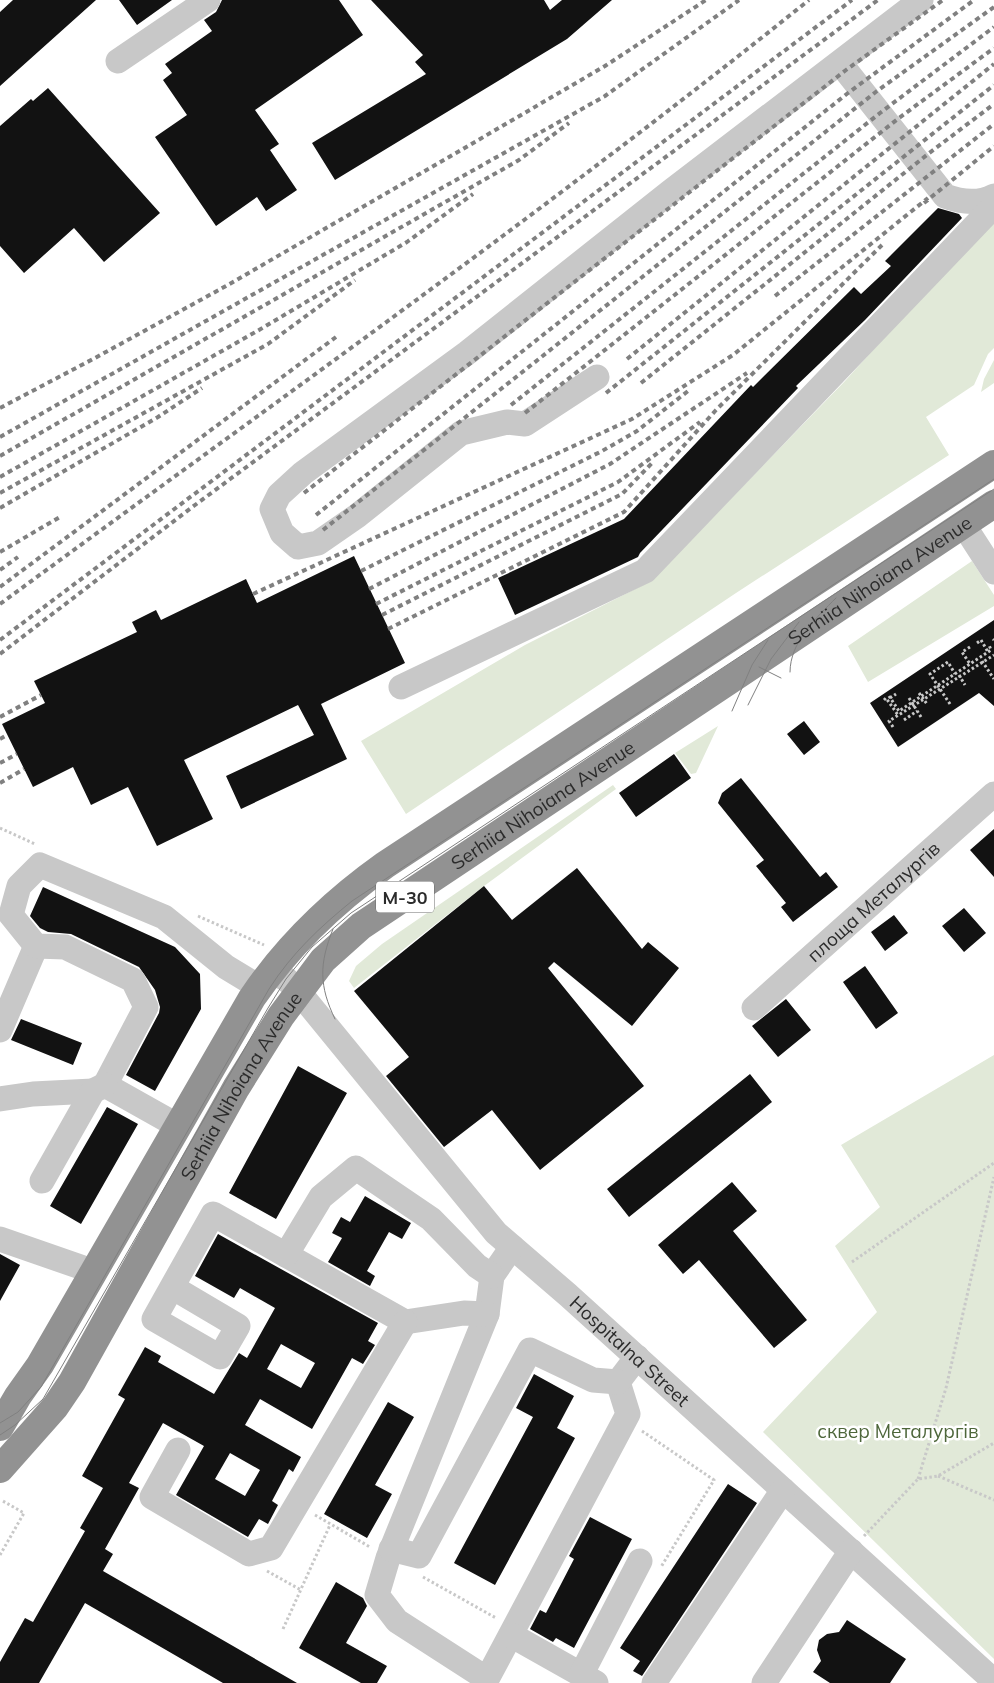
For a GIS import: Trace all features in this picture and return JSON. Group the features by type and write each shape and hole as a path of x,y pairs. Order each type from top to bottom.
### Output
{"highway":[{"name":"Serhiia Nihoiana Avenue","path":"0,1427 9,1403 40,1365 265,979 306,930 333,905 385,865 994,464"},
{"name":"Serhiia Nihoiana Avenue","path":"0,1469 55,1407 72,1382 236,1088 298,991 323,960 361,926 994,504"}],"street":[{"path":"118,61 208,0"},
{"path":"597,377 525,424 507,422 461,434 364,511 318,543 298,547 282,533 272,509 279,495 303,474 467,353 670,192 921,0"},
{"path":"840,62 945,196 958,201 984,201 994,196"},
{"path":"401,687 645,571 994,206"},
{"path":"963,524 994,572"},
{"name":"площа Металургів","path":"754,1008 994,794"},
{"name":"Hospitalna Street","path":"36,946 11,915 19,886 40,865 164,917 226,967 265,979 286,979 298,991 496,1233 637,1357 783,1490 855,1547 994,1680"},
{"path":"0,1030 36,946 65,948 132,980 146,1008 42,1181"},
{"path":"0,1099 99,1088 178,1126"},
{"path":"286,1255 321,1197 356,1168 432,1219 477,1266 492,1276"},
{"path":"172,1287 213,1214 405,1322 464,1313 487,1314"},
{"path":"0,1240 94,1272"},
{"path":"512,1247 492,1276 487,1314 391,1549 377,1595 397,1621 487,1679 628,1414 618,1382"},
{"path":"178,1450 152,1497 249,1554 271,1548 405,1322"},
{"path":"391,1549 419,1556 530,1350 592,1380 618,1382"},
{"path":"618,1382 637,1357"},
{"path":"654,1683 783,1490"},
{"path":"764,1683 855,1547"},
{"path":"511,1635 589,1679 640,1561"}],"path":[{"path":"964,666 992,656 980,640 976,642"},
{"path":"899,713 924,699 944,681 957,674 964,666 991,650 989,645"},
{"path":"970,647 962,652 970,664"},
{"path":"894,727 889,721 899,713 994,648"},
{"path":"980,658 994,679"},
{"path":"950,705 930,674 948,662 965,685"},
{"path":"990,673 994,670"},
{"path":"939,680 939,687"},
{"path":"934,682 939,687"},
{"path":"919,693 927,704"},
{"path":"896,694 890,698 884,700 886,698 892,706 899,713 904,720 917,712"},
{"path":"890,698 892,706"},
{"path":"909,698 921,717"},
{"path":"902,705 906,710"},
{"path":"852,1262 994,1164"},
{"path":"855,1547 918,1479 946,1388 994,1177"},
{"path":"625,1419 714,1480 659,1571 640,1561"},
{"path":"918,1479 938,1476 994,1443"},
{"path":"938,1476 994,1500"},
{"path":"0,1555 24,1513 1,1500"},
{"path":"283,1629 330,1525"},
{"path":"249,1554 258,1567 301,1590"}],"green space":[{"path":"994,216 994,348 988,354 974,385 926,417 949,455 736,593 406,814 361,741 525,645 651,581 845,381"},
{"path":"994,360 994,383 981,392 984,379"},
{"path":"972,561 994,595 994,606 868,682 848,646"},
{"path":"718,726 696,773 691,774 675,753"},
{"path":"613,785 616,789 484,886 354,988 349,981 356,966 382,944"},
{"name":"сквер Металургів","path":"994,1055 994,1659 763,1432 877,1312 835,1246 880,1207 841,1145"}],"building":[{"path":"13,0 96,0 0,86 0,12"},
{"path":"119,0 172,0 137,25"},
{"path":"222,0 339,0 363,35 255,110 279,144 270,150 297,190 266,211 257,197 216,226 155,137 187,115 163,80 172,73 165,64 212,31 204,20 216,12"},
{"path":"371,0 544,0 550,10 562,0 612,0 567,39 335,180 312,143 426,74 415,62 423,55"},
{"path":"48,88 160,213 104,262 74,228 24,273 0,246 0,126 31,99 33,101"},
{"path":"938,208 959,214 962,218 865,320 796,386 798,388 638,557 515,615 498,578 624,519 751,385 753,387 854,287 861,294 891,266 885,261"},
{"path":"354,556 405,663 321,704 347,759 241,809 226,776 314,735 298,705 184,760 213,819 157,846 128,787 91,805 73,767 33,787 2,724 45,703 34,681 137,632 132,622 156,610 161,620 246,579 257,603"},
{"path":"994,620 994,706 979,693 898,747 870,703"},
{"path":"804,721 820,742 804,755 787,734"},
{"path":"674,754 691,778 636,817 619,793"},
{"path":"741,778 820,877 826,872 838,887 793,922 781,907 786,903 756,866 764,860 718,803 722,793"},
{"path":"994,829 994,877 970,850"},
{"path":"577,868 642,949 648,942 679,968 632,1026 554,962 548,968 644,1086 540,1170 492,1110 444,1147 386,1076 409,1057 354,991 484,886 512,920"},
{"path":"43,887 175,947 200,974 201,1009 155,1091 126,1075 159,1013 160,1007 155,990 139,967 71,934 48,932 40,928 30,916"},
{"path":"964,908 986,933 964,952 942,926"},
{"path":"894,915 908,933 885,951 871,932"},
{"path":"865,966 898,1013 876,1029 843,982"},
{"path":"786,999 811,1030 778,1057 752,1026"},
{"path":"21,1019 82,1043 73,1065 11,1040"},
{"path":"298,1066 347,1093 276,1219 229,1193"},
{"path":"750,1074 772,1102 629,1217 607,1189"},
{"path":"107,1107 138,1124 81,1224 50,1206"},
{"path":"732,1182 757,1211 733,1231 807,1320 774,1348 699,1260 683,1274 658,1245"},
{"path":"365,1196 411,1223 402,1239 389,1232 367,1271 375,1276 370,1286 328,1262 342,1238 332,1233 341,1217 350,1222"},
{"path":"218,1234 378,1323 368,1341 375,1345 363,1364 352,1358 312,1429 260,1399 245,1425 301,1457 293,1472 289,1469 272,1501 278,1505 268,1524 259,1519 248,1537 176,1495 204,1446 163,1423 129,1483 139,1488 105,1549 113,1554 103,1571 297,1683 223,1683 85,1603 39,1683 0,1683 0,1662 25,1618 33,1622 85,1531 80,1528 103,1488 82,1476 125,1399 118,1395 145,1347 161,1356 158,1362 214,1394 239,1353 247,1358 275,1308 240,1288 234,1298 195,1276","holes":["281,1344 315,1363 301,1388 267,1369","230,1453 260,1470 245,1496 215,1479"]},
{"path":"0,1254 20,1265 0,1301"},
{"path":"534,1374 574,1396 557,1428 575,1438 495,1585 454,1563 533,1417 516,1408"},
{"path":"388,1402 414,1417 375,1485 392,1494 367,1538 324,1514"},
{"path":"728,1484 757,1503 642,1676 633,1671 640,1661 620,1648"},
{"path":"590,1517 632,1539 574,1648 556,1638 553,1642 530,1629 540,1610 546,1613 574,1559 569,1556"},
{"path":"336,1582 363,1598 367,1606 346,1643 387,1666 377,1683 361,1683 299,1648"},
{"path":"847,1620 906,1659 890,1683 830,1683 813,1672 821,1661 817,1650 819,1640 827,1634 839,1632"}],"tram line":[{"path":"0,1423 18,1412 41,1387 269,989 297,952 318,931 352,901 994,479"},
{"path":"0,1435 15,1425 43,1399 268,1008 286,979 312,947 351,913 994,489"},
{"path":"790,672 791,661 799,641 813,622 836,598"},
{"path":"748,705 771,659 799,622"},
{"path":"732,711 752,665 768,640"},
{"path":"759,667 781,678"},
{"path":"333,929 325,953 323,975 326,996 335,1019"}],"railway":[{"path":"0,408 226,286 605,66 706,0"},
{"path":"0,437 605,96 739,0"},
{"path":"0,604 509,231 809,0"},
{"path":"0,640 852,0"},
{"path":"0,654 191,508 878,0"},
{"path":"304,493 846,70 943,0"},
{"path":"316,515 848,93 974,0"},
{"path":"323,530 877,91 994,7"},
{"path":"511,405 880,113 994,27"},
{"path":"525,413 899,118 994,48"},
{"path":"627,359 994,64"},
{"path":"606,393 994,85"},
{"path":"641,383 928,154 994,104"},
{"path":"0,456 519,160 569,123"},
{"path":"775,296 994,124"},
{"path":"924,203 994,146"},
{"path":"0,477 259,330 407,242 473,194"},
{"path":"253,594 632,419 733,355 928,198"},
{"path":"388,629 624,512 716,410 882,245"},
{"path":"0,493 268,344 355,280"},
{"path":"0,587 336,337"},
{"path":"369,589 610,464 747,373"},
{"path":"0,508 158,417 202,388"},
{"path":"361,571 602,451 637,431 688,391"},
{"path":"376,604 618,482 700,422"},
{"path":"382,615 622,494 654,461"},
{"path":"0,552 60,517"},
{"path":"0,570 18,557"},
{"path":"0,717 41,695"},
{"path":"0,739 7,735"},
{"path":"0,763 17,754"},
{"path":"0,783 24,769"}]}
